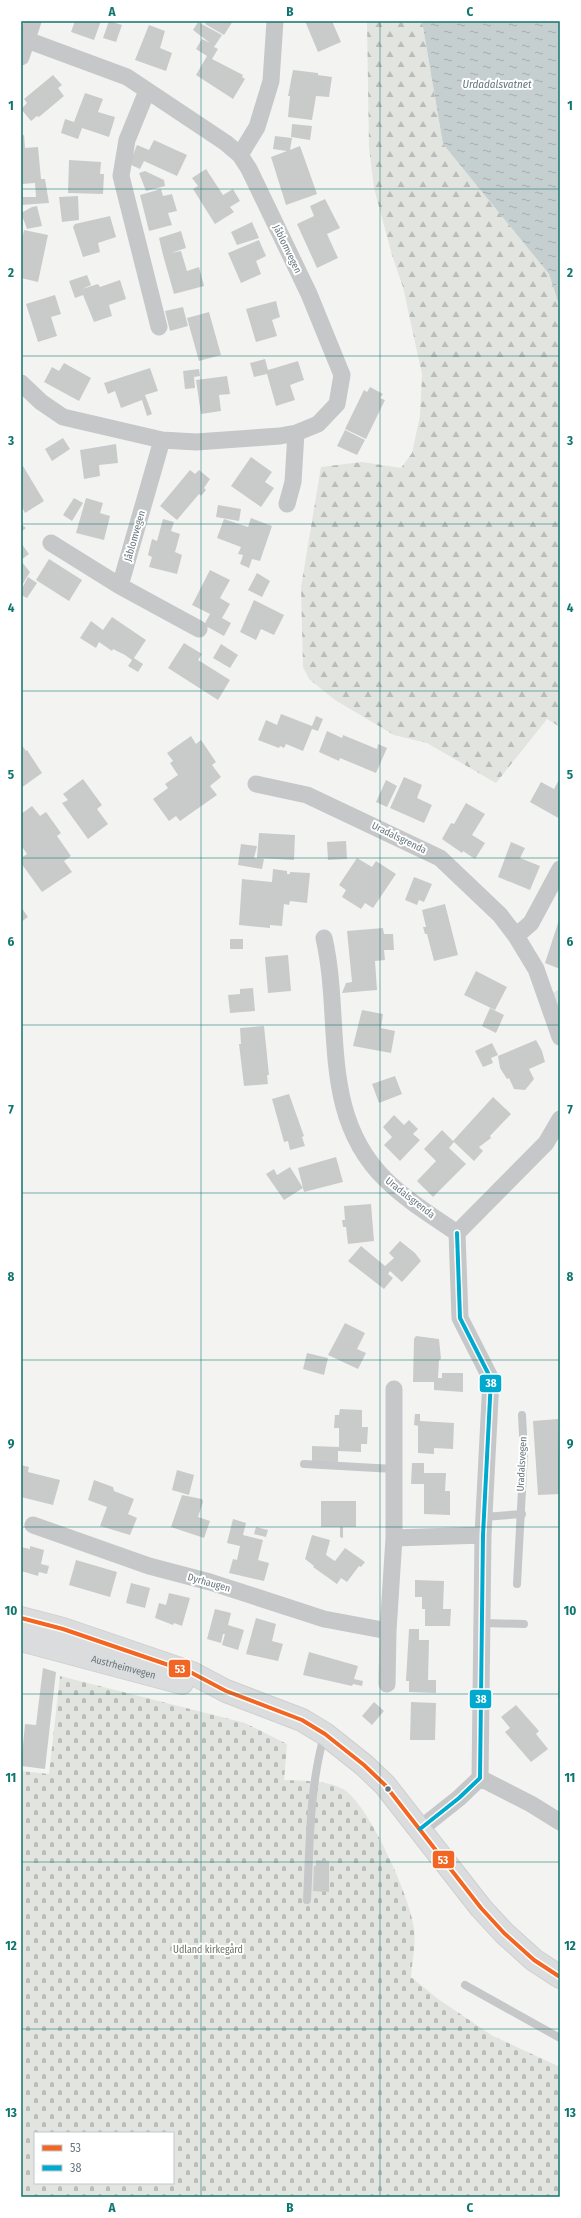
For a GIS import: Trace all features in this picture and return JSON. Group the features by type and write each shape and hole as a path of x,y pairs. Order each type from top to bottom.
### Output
{"main road":[{"name":"Austrheimvegen","path":"21,1618 63,1628 192,1673 226,1691 302,1720 325,1734 359,1760 385,1785 480,1908 520,1948 560,1977"},
{"name":"Austrheimvegen","path":"21,1640 189,1685 226,1691"}],"street":[{"path":"21,57 33,21"},
{"path":"240,155 257,127 271,81 275,21"},
{"name":"Jåblomvegen","path":"21,382 41,402 64,417 162,440 196,442 296,433 318,424 337,404 342,375 309,294 240,155 226,143 128,77 27,40"},
{"path":"147,91 126,140 121,176 159,327"},
{"path":"287,504 293,482 296,433"},
{"name":"Jåblomvegen","path":"120,586 162,440"},
{"path":"51,543 120,586 199,629"},
{"name":"Uradalsgrenda","path":"256,784 307,795 440,858 500,915 516,936 536,969 560,1037"},
{"path":"516,936 531,923 560,869"},
{"name":"Uradalsgrenda","path":"324,938 330,965 338,1084 350,1129 366,1156 386,1180 456,1234"},
{"path":"420,1829 459,1798 480,1778 483,1535 491,1379 460,1318 456,1234 546,1143 560,1119"},
{"path":"387,1684 388,1631 394,1538 394,1389"},
{"name":"Dyrhaugen","path":"33,1525 149,1566 210,1582 324,1619 388,1631"},
{"path":"394,1538 483,1535"},
{"path":"480,1778 531,1804 560,1822"}],"lane":[{"name":"Uradalsvegen","path":"517,1584 522,1514 520,1498 524,1427 522,1415"},
{"path":"304,1464 394,1469"},
{"path":"484,1517 522,1514"},
{"path":"482,1623 524,1624"},
{"path":"307,1900 312,1797 318,1756 325,1734"},
{"path":"465,1986 560,2038"}],"green space":[{"path":"367,21 422,21 443,144 549,274 560,308 560,727 547,719 496,783 427,743 394,735 335,700 309,679 303,667 301,587 321,467 362,462 401,468 412,453 420,416 422,374 403,287 392,255 374,188 369,148"},
{"path":"560,989 560,1026 550,994"},
{"name":"Udland kirkegård","path":"60,1676 245,1723 287,1744 284,1780 325,1783 340,1787 346,1791 356,1801 367,1816 388,1855 405,1896 414,1928 411,1977 438,1999 493,2036 560,2067 560,2197 21,2197 21,1771 49,1774"}],"water":[{"name":"Urdadalsvatnet","path":"422,21 560,21 560,308 549,274 443,144"}],"building":[{"path":"75,21 101,21 94,40 71,32"},
{"path":"109,21 122,25 116,42 103,38"},
{"path":"207,21 233,21 224,35 205,24"},
{"path":"305,21 332,21 341,42 318,52"},
{"path":"198,22 222,35 214,47 218,49 212,59 243,75 242,77 245,79 233,99 196,75 207,56 196,49 202,39 210,43 193,30"},
{"path":"149,25 165,31 160,48 172,53 166,71 135,60"},
{"path":"293,70 318,73 318,75 332,77 329,97 316,96 312,120 288,117 290,96 288,96"},
{"path":"53,75 62,85 58,88 64,96 39,117 37,116 31,121 21,109 27,103 24,99"},
{"path":"85,93 103,99 98,112 115,117 109,137 82,128 78,139 61,133 65,119 74,122"},
{"path":"292,124 312,126 310,140 291,137"},
{"path":"24,135 25,148 38,147 41,179 45,179 49,203 21,205 21,136","holes":["35,183 36,197 23,197 22,184"]},
{"path":"275,136 292,138 290,150 300,146 317,194 286,205 271,157 287,151 273,149"},
{"path":"154,140 187,155 177,176 144,161 140,169 129,164 137,145 149,150"},
{"path":"69,160 101,162 100,174 104,174 103,194 68,193"},
{"path":"206,169 223,195 233,189 240,201 230,207 234,212 215,224 193,189 198,186 192,178"},
{"path":"145,171 164,180 165,186 146,191 139,173"},
{"path":"161,189 163,196 172,194 177,211 168,213 172,225 149,231 140,195"},
{"path":"78,196 79,220 62,222 59,197"},
{"path":"325,199 340,228 327,234 338,258 317,268 297,224 314,216 310,206"},
{"path":"37,206 42,226 27,229 21,213"},
{"path":"110,216 116,237 98,243 100,252 83,257 73,227 75,224"},
{"path":"252,222 259,238 237,245 231,232"},
{"path":"24,230 48,235 38,282 21,278 21,246"},
{"path":"181,231 186,248 171,253 181,251 187,271 199,267 204,286 174,294 159,238"},
{"path":"259,240 266,256 256,261 261,274 241,283 228,253"},
{"path":"87,275 91,285 82,289 98,284 100,287 120,280 126,299 109,305 112,316 94,322 83,295 75,298 69,281"},
{"path":"55,295 61,314 51,317 57,336 38,342 26,304"},
{"path":"276,301 280,317 272,320 277,336 256,342 246,309"},
{"path":"183,307 188,326 170,331 165,311"},
{"path":"209,312 221,355 199,361 187,318"},
{"path":"265,359 268,370 298,361 304,380 290,385 295,400 276,406 267,374 254,377 250,363"},
{"path":"64,363 91,378 79,401 44,382 52,367 59,371"},
{"path":"150,368 158,391 145,395 152,414 147,416 142,400 121,408 115,391 108,394 104,383"},
{"path":"199,369 200,376 194,377 195,388 185,389 183,371"},
{"path":"227,376 230,394 219,395 221,411 201,414 196,380"},
{"path":"370,387 383,394 380,398 385,400 366,439 345,429 364,390 367,392"},
{"path":"345,430 365,440 357,455 337,446"},
{"path":"63,438 70,449 52,461 45,449"},
{"path":"116,444 118,463 99,465 100,476 84,479 80,450"},
{"path":"251,457 272,472 265,482 274,488 261,507 231,486"},
{"path":"23,466 44,501 25,513 23,509 21,510 21,468"},
{"path":"190,470 195,474 199,470 210,479 204,488 206,490 201,496 199,494 177,520 160,506"},
{"path":"74,498 83,503 72,521 63,515"},
{"path":"86,498 103,503 100,513 110,516 104,540 76,533"},
{"path":"218,505 241,509 239,521 216,517"},
{"path":"251,518 272,526 260,561 252,559 249,568 240,564 243,555 238,554 241,547 217,538 224,519 248,527"},
{"path":"163,519 174,522 171,531 180,534 175,552 182,555 177,574 149,567 152,557 148,555 152,539 157,541"},
{"path":"21,524 26,528 21,532"},
{"path":"21,543 29,554 21,560"},
{"path":"49,559 82,580 69,601 36,580"},
{"path":"21,561 30,572 21,587"},
{"path":"210,570 230,580 220,598 230,604 222,618 231,623 224,636 204,625 210,614 192,605"},
{"path":"257,573 270,581 262,597 248,590"},
{"path":"28,577 37,583 27,598 21,595 21,590"},
{"path":"254,600 284,615 274,635 261,629 256,640 240,632"},
{"path":"112,617 146,640 134,658 143,664 138,672 128,666 132,660 125,655 113,649 112,651 99,642 96,648 80,638 91,621 103,630"},
{"path":"184,643 202,654 198,660 230,680 218,700 168,668"},
{"path":"221,644 238,655 230,668 213,658"},
{"path":"281,714 312,726 316,716 323,719 318,731 312,729 303,751 286,744 284,748 280,746 279,748 258,740 266,720 277,725"},
{"path":"327,731 342,738 343,735 377,749 378,744 387,748 376,773 340,758 339,761 319,752"},
{"path":"191,736 196,744 201,740 216,762 212,765 221,777 210,786 217,795 180,821 176,816 169,821 153,799 168,788 165,784 178,775 170,763 173,761 167,753"},
{"path":"21,744 26,751 27,750 42,773 21,788"},
{"path":"404,777 422,785 417,798 432,805 424,823 390,808"},
{"path":"560,778 560,819 530,802 541,782 554,789"},
{"path":"83,779 102,805 97,809 108,824 88,839 62,803 68,800 63,794"},
{"path":"386,780 397,786 387,807 376,802"},
{"path":"466,803 485,814 472,835 485,843 475,859 463,851 462,853 442,839 451,823 454,824"},
{"path":"32,806 40,816 46,812 61,833 57,836 71,856 64,861 72,872 42,892 21,863 21,858 27,854 21,845 21,814"},
{"path":"259,833 295,835 294,860 257,858"},
{"path":"346,841 347,859 328,860 327,842"},
{"path":"511,842 525,848 520,858 540,866 530,890 498,877"},
{"path":"241,844 257,846 254,858 264,859 262,869 238,865"},
{"path":"357,858 372,867 376,861 396,874 373,908 365,903 361,909 342,897 346,890 339,885"},
{"path":"273,869 287,871 287,874 290,874 290,872 310,873 307,903 290,901 289,905 284,904 282,926 270,925 270,928 239,925 242,879 272,882"},
{"path":"414,877 432,884 424,902 419,900 417,905 405,900"},
{"path":"445,904 458,955 434,961 427,934 425,934 423,927 426,927 422,910"},
{"path":"21,907 28,917 21,922"},
{"path":"560,917 560,969 545,963"},
{"path":"383,928 384,934 393,934 394,950 384,950 385,960 375,961 377,990 342,993 346,983 352,982 347,931"},
{"path":"230,939 243,939 243,949 230,949"},
{"path":"288,955 291,991 268,993 265,957"},
{"path":"476,971 507,987 495,1010 464,995"},
{"path":"253,988 255,1011 230,1013 228,995 240,994 240,989"},
{"path":"490,1008 504,1015 496,1033 482,1026"},
{"path":"362,1010 383,1014 381,1028 395,1031 391,1053 353,1046"},
{"path":"264,1026 269,1075 267,1075 268,1084 244,1086 239,1044 241,1044 240,1028"},
{"path":"536,1040 542,1051 545,1062 529,1069 534,1079 525,1090 514,1089 509,1078 507,1079 500,1068 498,1056"},
{"path":"492,1043 498,1055 491,1058 493,1063 483,1067 475,1051"},
{"path":"395,1076 402,1094 379,1103 372,1084"},
{"path":"289,1094 304,1136 302,1137 305,1146 290,1150 288,1141 284,1142 272,1099"},
{"path":"493,1097 511,1114 490,1136 491,1138 479,1147 483,1151 474,1161 454,1142 449,1148 466,1164 433,1197 417,1181 436,1161 424,1149 442,1130 453,1141"},
{"path":"394,1115 404,1125 409,1120 418,1129 413,1134 420,1140 400,1161 384,1145 392,1137 383,1127"},
{"path":"336,1157 343,1182 304,1192 298,1168"},
{"path":"290,1167 303,1188 284,1200 266,1174 274,1169 277,1175"},
{"path":"371,1204 374,1241 348,1244 346,1227 343,1227 342,1220 345,1220 344,1206"},
{"path":"400,1241 415,1253 421,1261 402,1282 390,1271 388,1274 393,1278 384,1289 348,1261 361,1246 385,1266 394,1258 389,1253"},
{"path":"345,1323 365,1333 357,1349 366,1353 358,1369 328,1355"},
{"path":"416,1336 439,1339 441,1359 439,1360 438,1378 442,1378 442,1373 463,1373 463,1392 434,1390 434,1382 413,1382 414,1339"},
{"path":"307,1353 328,1358 324,1375 303,1369"},
{"path":"340,1409 362,1410 362,1427 368,1427 367,1444 361,1444 361,1452 338,1451 338,1463 312,1462 312,1446 339,1447 339,1428 334,1428 335,1415 339,1415"},
{"path":"415,1414 420,1414 420,1421 454,1423 453,1449 434,1448 434,1454 418,1453 418,1426 414,1425"},
{"path":"558,1419 560,1494 538,1495 533,1421"},
{"path":"412,1463 424,1463 424,1473 446,1473 445,1491 450,1491 450,1515 424,1514 424,1484 411,1484"},
{"path":"21,1465 29,1467 28,1472 60,1480 53,1505 21,1497"},
{"path":"177,1470 194,1475 189,1495 172,1490"},
{"path":"94,1480 113,1487 114,1491 134,1499 128,1514 137,1518 130,1535 100,1526 107,1507 88,1500"},
{"path":"182,1495 202,1499 203,1502 198,1517 210,1521 204,1538 171,1527"},
{"path":"321,1501 356,1501 356,1527 343,1527 343,1538 340,1537 340,1527 321,1527"},
{"path":"233,1519 246,1523 243,1535 263,1540 258,1560 269,1563 264,1581 229,1573 233,1559 237,1560 240,1546 227,1543"},
{"path":"256,1527 268,1530 266,1537 254,1534"},
{"path":"312,1535 330,1540 326,1555 335,1561 345,1548 365,1562 361,1567 359,1566 347,1582 341,1578 337,1584 313,1567 314,1566 305,1559"},
{"path":"30,1546 44,1550 41,1564 49,1566 47,1574 39,1572 38,1576 21,1571 21,1547 30,1549"},
{"path":"76,1560 117,1572 110,1597 69,1585"},
{"path":"415,1580 444,1581 443,1609 451,1609 450,1626 425,1626 425,1609 422,1609 422,1597 415,1597"},
{"path":"131,1583 150,1588 145,1608 126,1603"},
{"path":"169,1593 190,1598 182,1626 174,1623 173,1625 155,1618 159,1603 166,1605"},
{"path":"215,1609 231,1613 228,1625 244,1630 238,1650 222,1645 225,1634 223,1634 221,1643 207,1639"},
{"path":"256,1618 276,1624 272,1641 283,1644 278,1661 246,1654"},
{"path":"409,1629 419,1629 419,1640 429,1640 428,1680 436,1680 436,1693 409,1692 409,1681 406,1681"},
{"path":"309,1652 358,1666 354,1679 363,1681 362,1686 353,1684 352,1686 303,1675"},
{"path":"43,1668 56,1672 45,1769 21,1766 25,1724 36,1725"},
{"path":"559,1680 560,1698 558,1698"},
{"path":"374,1702 384,1711 372,1725 362,1716"},
{"path":"411,1702 436,1703 435,1740 410,1740"},
{"path":"516,1705 539,1731 536,1734 548,1749 531,1762 505,1732 510,1728 501,1717"},
{"path":"316,1860 329,1861 329,1892 313,1891 314,1866 316,1866"}],"transit line":[{"name":"38","path":"420,1829 459,1798 480,1778 483,1535 491,1379 460,1318 457,1233"},
{"name":"53","path":"21,1618 63,1629 192,1673 226,1691 302,1720 325,1734 364,1765 385,1785 481,1908 504,1933 534,1960 560,1977"}]}
